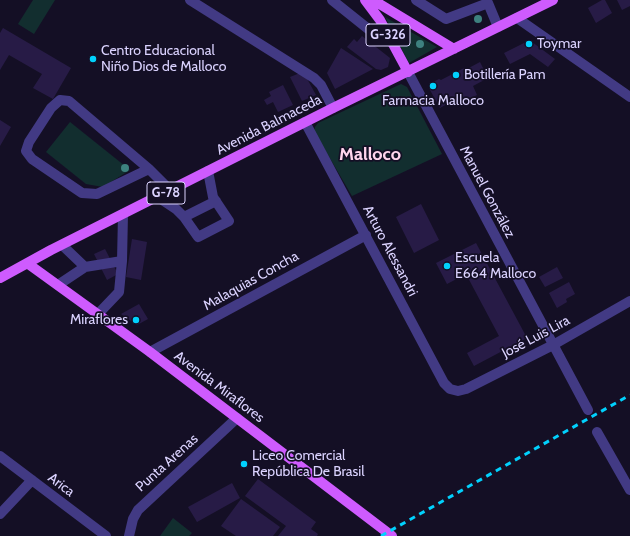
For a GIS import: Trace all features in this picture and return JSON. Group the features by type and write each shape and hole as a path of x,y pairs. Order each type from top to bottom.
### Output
{"main road":[{"name":"G-326","path":"365,0 375,12 391,38 408,72"},
{"name":"G-326","path":"373,0 454,49"},
{"name":"Avenida Balmaceda","path":"0,278 305,122 553,0"},
{"name":"Avenida Miraflores","path":"27,263 150,352 392,536"}],"street":[{"path":"190,0 314,78 321,85 333,108"},
{"path":"332,0 377,36 391,38"},
{"path":"416,0 446,19 488,3 498,27"},
{"path":"517,18 630,97"},
{"name":"Manuel González","path":"408,72 588,410"},
{"path":"149,169 97,194 82,193 32,159 26,151 29,142 51,108 60,100 69,101 149,169 170,190"},
{"name":"Arturo Alessandri","path":"305,122 444,383 454,391"},
{"path":"158,197 167,202 184,217 198,237 229,221 213,197 208,171"},
{"path":"184,217 216,202"},
{"path":"98,314 119,292 122,261 123,214"},
{"name":"Malaquias Concha","path":"150,352 366,235"},
{"path":"62,245 85,267"},
{"path":"58,285 85,267 122,261"},
{"name":"José Luis Lira","path":"454,391 466,389 553,345 630,301"},
{"name":"Punta Arenas","path":"129,536 133,519 138,510 237,418"},
{"path":"597,432 630,490"},
{"name":"Arica","path":"0,456 106,536"},
{"path":"0,514 32,480"}],"green space":[{"path":"33,0 55,0 34,34 18,24"},
{"path":"385,17 437,47 409,63"},
{"path":"401,84 407,87 442,154 352,196 314,131 315,127 318,123"},
{"path":"70,122 130,170 103,187 86,184 46,152"},
{"path":"173,518 192,533 189,536 160,536"}],"building":[{"path":"602,0 605,0 612,13 596,23 588,8"},
{"path":"617,0 630,0 630,6 622,10"},
{"path":"3,28 71,68 53,99 33,88 42,74 9,55 0,70 0,33"},
{"path":"362,36 390,58 388,67 381,70 376,69 347,47 354,39 357,42"},
{"path":"526,42 532,42 555,59 548,67 530,54 510,64 504,53"},
{"path":"341,48 373,69 335,89 327,73"},
{"path":"480,62 488,78 473,86 477,95 455,106 452,101 440,108 430,90 431,83 439,79 441,80 464,68 465,70"},
{"path":"300,73 305,75 316,95 302,101 290,77"},
{"path":"283,85 293,105 278,112 273,102 267,105 264,100 271,96 269,92"},
{"path":"0,120 11,127 0,146"},
{"path":"421,204 439,240 414,253 396,217"},
{"path":"132,239 147,242 141,280 126,277"},
{"path":"476,243 527,338 474,366 467,353 499,336 466,274 447,284 436,263"},
{"path":"105,249 118,274 107,280 94,254"},
{"path":"557,267 563,278 545,287 539,277"},
{"path":"569,282 575,294 566,299 567,302 557,308 549,293"},
{"path":"139,304 148,319 137,325 121,314"},
{"path":"258,479 316,522 311,529 318,534 317,536 278,536 286,526 245,496"},
{"path":"232,483 240,498 197,522 188,507"},
{"path":"241,499 280,527 273,536 236,536 221,526"}],"railway":[{"path":"381,536 630,395"}],"place":[{"name":"Toymar","path":"529,44"},
{"name":"Centro Educacional Niño Dios de Malloco","path":"93,59"},
{"name":"Botillería Pam","path":"456,75"},
{"name":"Farmacia Malloco","path":"433,86"},
{"name":"Escuela E664 Malloco","path":"447,266"},
{"name":"Miraflores","path":"136,320"},
{"name":"Liceo Comercial República De Brasil","path":"244,464"}],"district":[{"name":"Malloco","path":"370,155"}]}
